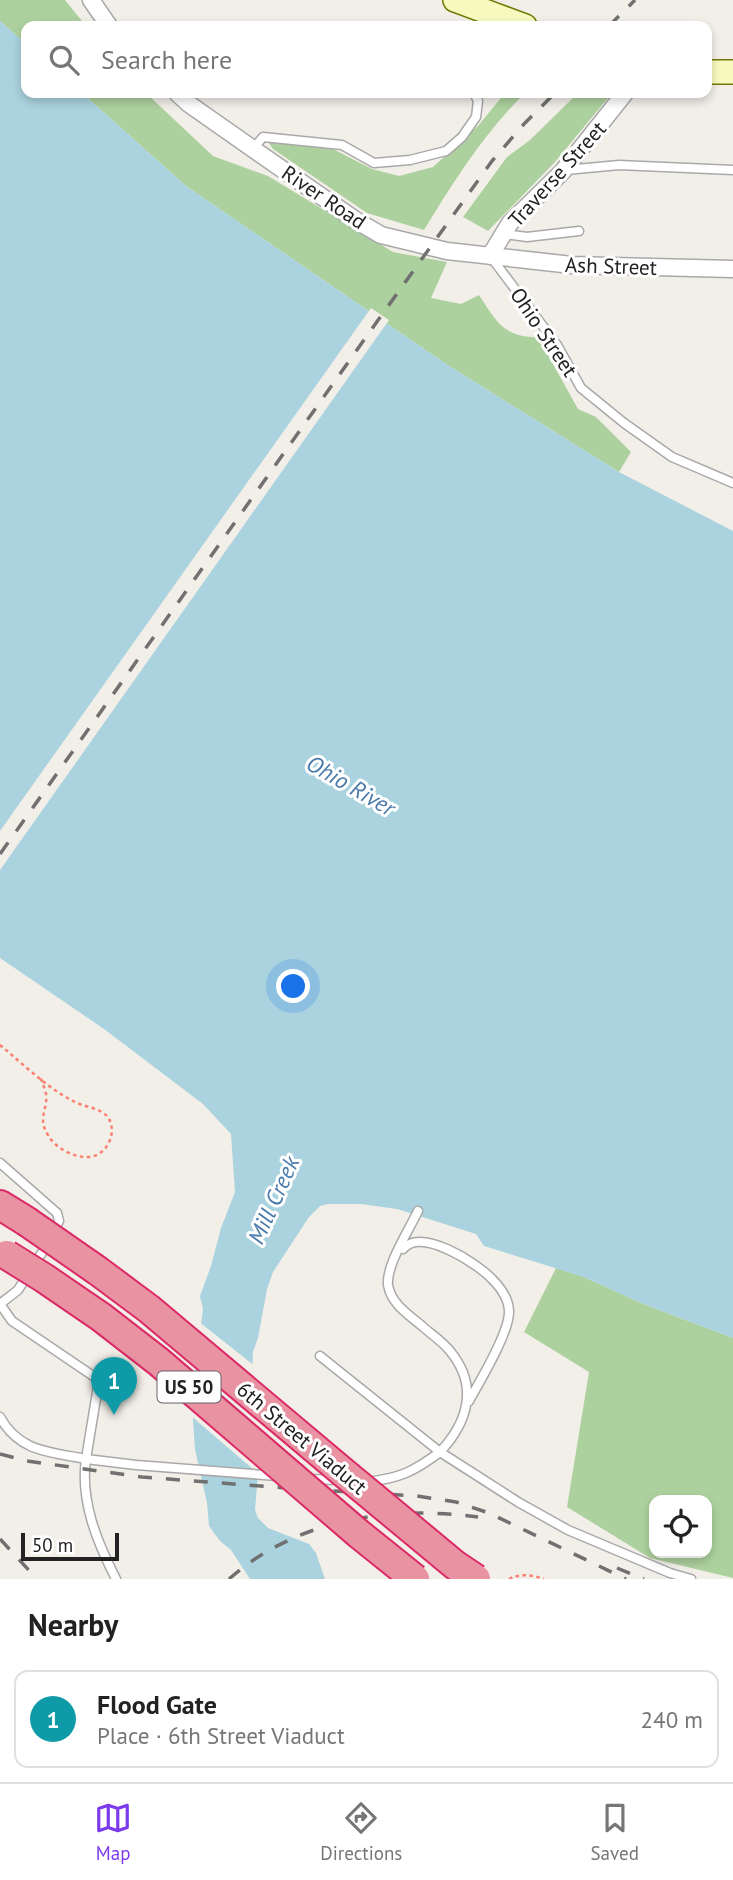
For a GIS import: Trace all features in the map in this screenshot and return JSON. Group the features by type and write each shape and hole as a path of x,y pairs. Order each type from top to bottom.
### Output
{"highway":[{"name":"6th Street Viaduct","path":"0,1205 149,1309 455,1565 476,1579"},
{"name":"6th Street Viaduct","path":"3,1253 102,1317 159,1362 415,1579"}],"main road":[{"path":"454,0 504,21"},
{"path":"712,72 733,72"}],"street":[{"path":"91,0 106,21"},
{"name":"River Road","path":"182,98 357,221 381,235 447,251 490,256"},
{"name":"Traverse Street","path":"490,256 510,223 563,171 621,98"},
{"name":"Ash Street","path":"490,256 572,265 733,269"}],"lane":[{"path":"253,149 263,137 342,145 374,163 410,160 446,151 462,137 476,117 476,98"},
{"path":"563,171 619,165 733,170"},
{"path":"504,234 527,237 579,232"},
{"name":"Ohio Street","path":"490,256 557,345 581,388 672,457 733,483"},
{"path":"0,1163 57,1213 59,1221 45,1248 18,1290 0,1304 12,1321 99,1380 84,1480 86,1501 104,1557 116,1579"},
{"path":"418,1211 396,1256 388,1284 400,1308 449,1349 459,1363 466,1380 467,1407"},
{"path":"0,1417 16,1438 27,1446 86,1459 368,1482 407,1474 440,1452 453,1436 507,1326 509,1312 507,1299 491,1278 454,1252 427,1241 415,1241 407,1244 396,1256"},
{"path":"320,1356 440,1452 518,1502 568,1530 670,1573 691,1579"}],"path":[{"path":"0,1045 41,1078 59,1093 75,1103 92,1107 107,1116 113,1129 110,1141 103,1151 91,1158 76,1156 49,1139 43,1127 46,1092 41,1078"},
{"path":"509,1579 525,1575 544,1579"}],"green space":[{"path":"0,0 65,0 82,21 21,21 21,40 0,21"},
{"path":"88,98 151,98 213,156 268,176 393,252 447,262 431,298 461,304 479,295 496,320 509,331 538,337 578,409 596,417 631,452 619,472 446,364 186,186"},
{"path":"501,98 520,98 483,141 424,230 367,213 273,149 267,140 333,149 372,169 399,176 433,167 478,126"},
{"path":"573,98 608,98 555,162 488,231 463,217 507,157 530,140"},
{"path":"556,1268 733,1338 733,1578 650,1558 712,1558 712,1495 649,1495 649,1557 567,1507 589,1372 524,1332"}],"water":[{"path":"0,21 21,40 21,98 88,98 186,186 446,364 619,472 733,531 733,1338 641,1303 584,1277 484,1246 476,1234 397,1209 361,1204 320,1206 309,1217 273,1272 267,1289 253,1352 250,1416 259,1462 255,1510 258,1518 268,1528 309,1544 316,1553 325,1579 250,1579 231,1550 209,1526 207,1503 195,1449 193,1420 193,1387 203,1309 200,1296 235,1192 231,1134 203,1104 104,1029 0,958"}],"pier":[{"path":"371,308 389,320 0,870 0,831"},
{"path":"198,1321 256,1367 255,1423 192,1369"},
{"path":"190,1387 263,1461 262,1477 190,1415"}],"railway":[{"path":"614,21 635,0"},
{"path":"0,854 492,161 550,98"},
{"path":"0,1454 27,1461 142,1477 417,1496 456,1502 489,1513 626,1579"},
{"path":"229,1579 284,1542 346,1521 412,1513 478,1517"},
{"path":"0,1539 37,1579"},
{"path":"617,1568 644,1579"}],"place":[{"name":"Flood Gate","path":"114,1415"}],"water label":[{"name":"Ohio River","path":"351,785"},
{"name":"Mill Creek","path":"273,1200"}]}
